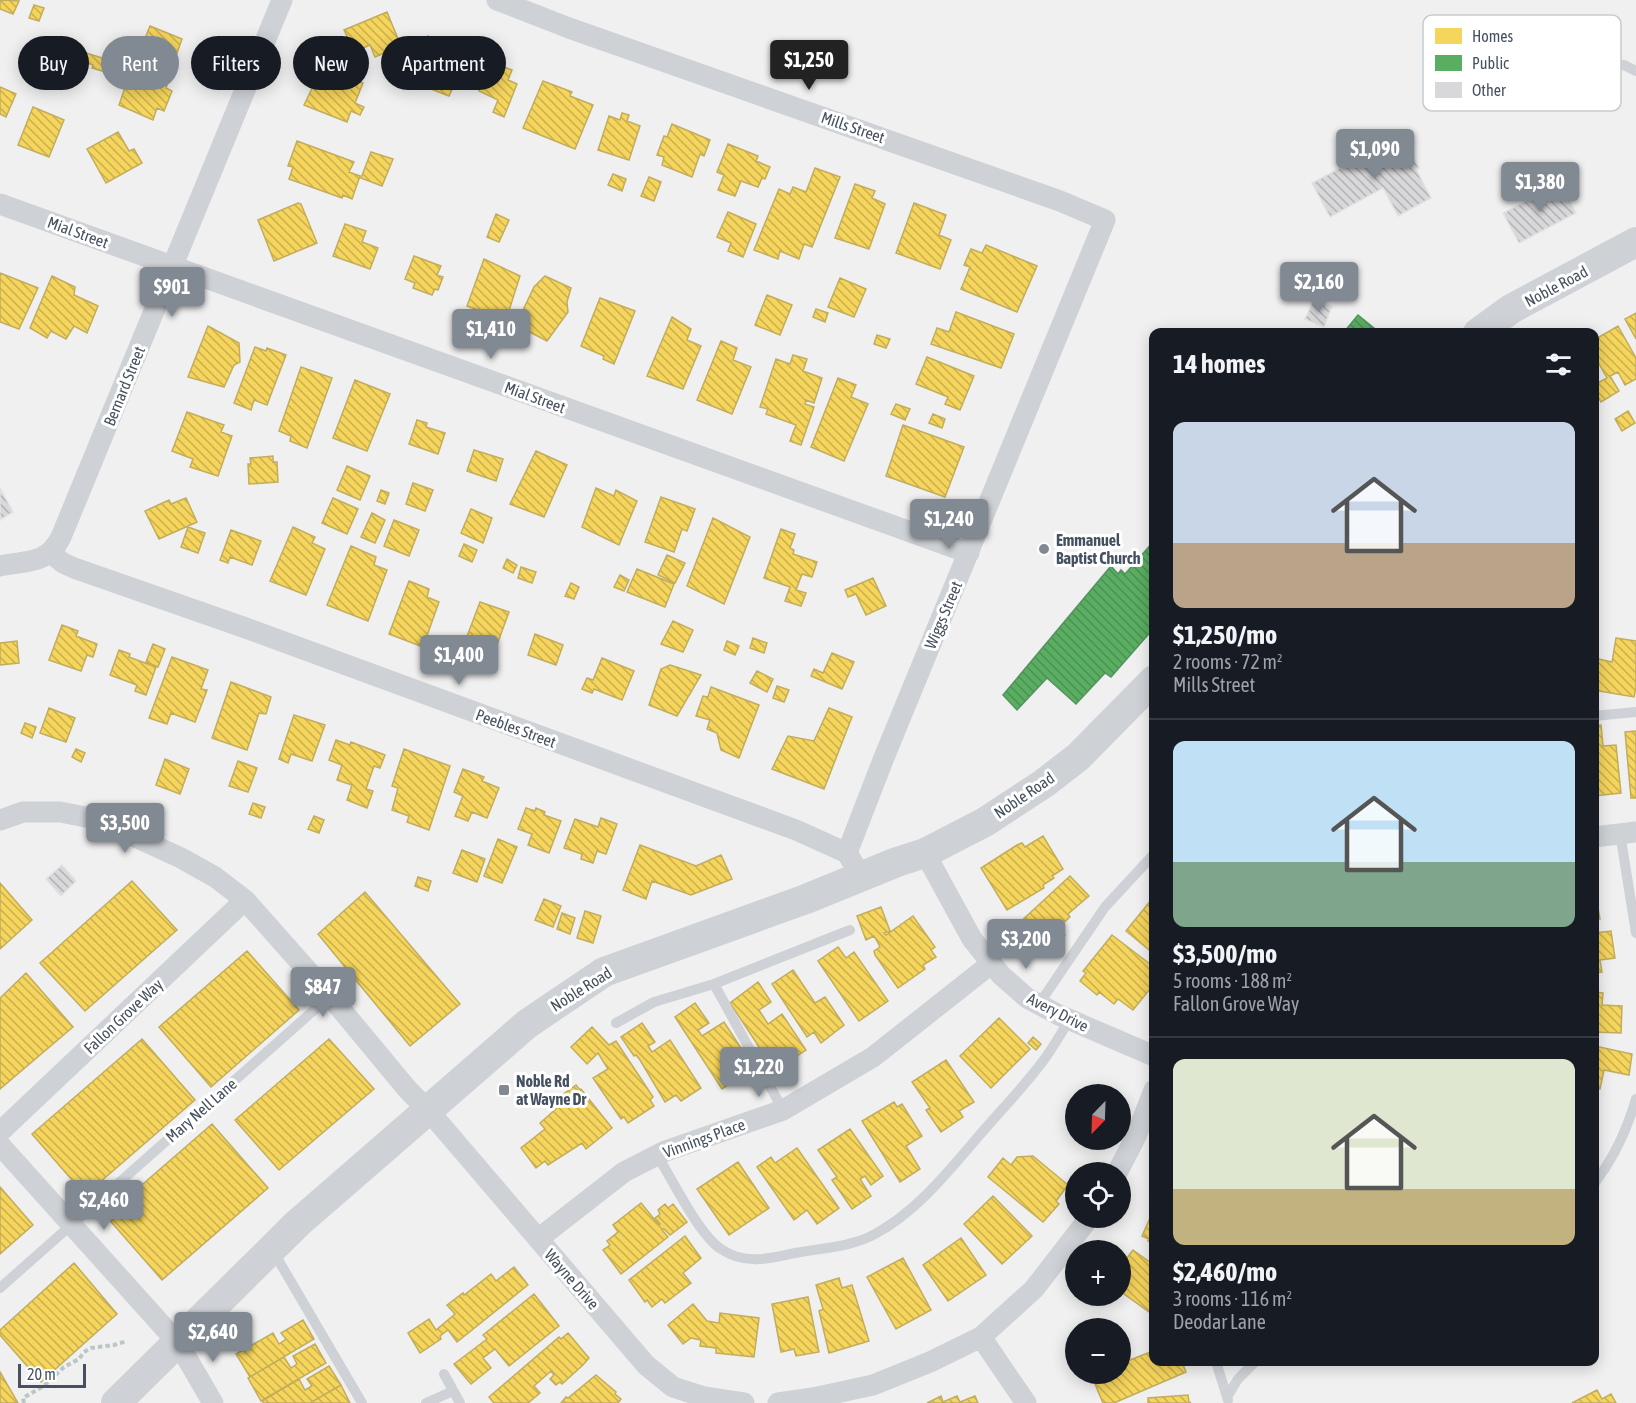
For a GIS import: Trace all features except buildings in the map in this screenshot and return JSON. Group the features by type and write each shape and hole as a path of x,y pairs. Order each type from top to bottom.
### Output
{"street":[{"name":"Bernard Street","path":"51,553 56,548 71,516 282,0"},
{"name":"Mills Street","path":"497,0 1027,189 1105,220"},
{"name":"Mial Street","path":"0,204 969,553"},
{"name":"Wiggs Street","path":"854,864 883,760 1105,220"},
{"name":"Noble Road","path":"1485,328 1512,309 1636,242"},
{"path":"0,566 40,560 51,553"},
{"name":"Peebles Street","path":"51,553 63,563 74,568 243,627 796,830 854,864"},
{"name":"Noble Road","path":"116,1403 298,1222 527,1024 604,972 806,899 854,864 925,853 985,822 1043,784 1091,744 1149,685"},
{"path":"0,820 23,812 60,812 96,819 181,858 215,877 245,900 330,996 408,1090 428,1110"},
{"path":"1599,836 1628,832"},
{"name":"Avery Drive","path":"925,853 972,939 1001,975 1027,998 1149,1054"},
{"name":"Fallon Grove Way","path":"0,1132 245,900"},
{"name":"Vinnings Place","path":"538,1239 624,1172 657,1155 783,1110 873,1057 992,963"},
{"name":"Wayne Drive","path":"428,1110 646,1365 673,1387 704,1397 744,1403"},
{"path":"1126,1162 1144,1139 1149,1114"},
{"path":"0,1145 177,1343 213,1403"},
{"path":"778,1403 873,1385 930,1362 981,1337 1034,1289 1081,1228"},
{"path":"981,1337 1026,1403"}],"lane":[{"path":"1621,65 1636,71"},
{"path":"1599,716 1636,712"},
{"path":"1628,832 1636,933"},
{"path":"1039,1004 1105,907 1149,859"},
{"path":"616,1023 654,1002 714,984 850,930"},
{"path":"714,984 783,1110"},
{"name":"Mary Nell Lane","path":"0,1288 330,996"},
{"path":"657,1155 705,1233 719,1248 734,1256 746,1260 766,1259 852,1242 873,1235 893,1223 920,1200 952,1167 1042,1062 1070,1019"},
{"path":"1599,1177 1610,1162 1633,1118 1636,1099"},
{"path":"272,1249 362,1403"},
{"path":"1217,1366 1228,1400"},
{"path":"1228,1400 1238,1379 1251,1366"},
{"path":"444,1374 460,1403"},
{"path":"426,1403 453,1391"}],"path":[{"path":"24,1403 23,1398 44,1386 64,1367 80,1359 84,1352 91,1348 127,1341"}],"place":[{"name":"Emmanuel Baptist Church","path":"1044,549"},
{"name":"Noble Rd at Wayne Dr","path":"504,1090"}]}
